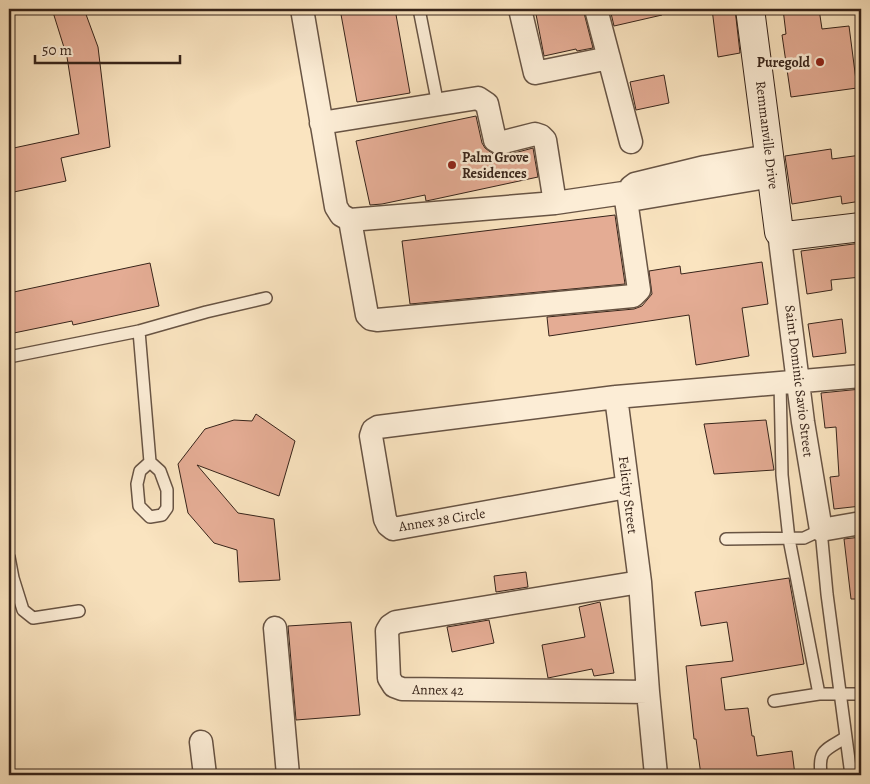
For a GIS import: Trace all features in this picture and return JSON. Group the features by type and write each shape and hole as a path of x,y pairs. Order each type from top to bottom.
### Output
{"main road":[{"name":"Remmanville Drive","path":"750,9 779,232"},
{"path":"779,232 786,236 861,227"}],"street":[{"path":"302,9 336,207 340,215 350,220 555,204 627,193 634,184 688,180 771,166"},
{"path":"520,9 535,73 609,58"},
{"path":"596,9 632,142"},
{"path":"321,124 478,98 486,104 495,140 498,142 536,134 545,140 555,204"},
{"path":"350,220 367,316 371,319 377,320 633,296 639,290 627,193"},
{"name":"Saint Dominic Savio Street","path":"779,232 789,383 803,422 821,530"},
{"path":"616,397 861,376"},
{"name":"Felicity Street","path":"616,397 640,582 656,775"},
{"name":"Annex 38 Circle","path":"616,397 378,426 373,430 371,436 384,519 393,529 627,487"},
{"path":"821,530 861,523"},
{"name":"Annex 42","path":"640,582 396,622 387,631 389,678 394,686 402,689 648,692"},
{"path":"275,628 288,775"},
{"path":"201,742 205,775"}],"lane":[{"path":"419,9 438,105"},
{"path":"9,358 139,330 266,298"},
{"path":"139,330 150,462"},
{"path":"789,383 782,475 789,539 819,694"},
{"path":"726,539 804,538 821,530 851,775"},
{"path":"9,557 22,610 34,618 79,611"},
{"path":"774,701 819,694 861,694"},
{"path":"821,775 819,762 822,753 846,737"}],"building":[{"path":"52,9 84,9 98,47 110,147 61,158 66,181 9,193 9,149 79,134 67,57"},
{"path":"340,9 395,9 410,93 357,102"},
{"path":"535,9 583,9 593,48 577,51 576,49 544,56"},
{"path":"610,9 662,9 662,15 614,26"},
{"path":"712,9 735,9 740,53 718,57"},
{"name":"Puregold","path":"783,9 819,9 822,29 849,26 857,88 791,97 782,35 786,34"},
{"path":"664,75 669,103 636,110 630,82"},
{"name":"Palm Grove Residences","path":"476,116 482,143 493,154 503,156 533,148 538,177 426,201 425,195 370,205 356,141"},
{"path":"831,149 832,159 861,155 861,201 842,204 841,196 792,204 785,156"},
{"path":"615,215 625,284 410,304 402,241"},
{"path":"861,243 861,277 831,280 832,290 807,294 801,251"},
{"path":"762,262 768,304 742,308 749,356 696,365 689,315 549,336 547,317 634,309 642,306 652,294 649,271 680,266 681,274"},
{"path":"150,263 159,306 73,325 72,321 9,334 9,293"},
{"path":"842,319 846,353 813,357 808,324"},
{"path":"861,389 861,506 834,509 830,477 839,476 836,427 825,428 821,393"},
{"path":"256,414 295,441 279,496 197,465 238,513 274,519 280,580 239,582 237,550 214,543 188,513 178,464 205,429 234,420 252,421"},
{"path":"766,420 774,470 714,474 704,424"},
{"path":"861,537 861,599 851,599 844,539"},
{"path":"526,572 528,587 496,592 494,576"},
{"path":"789,578 804,664 721,678 725,710 748,708 757,756 792,751 795,775 728,775 728,773 701,775 696,739 694,739 686,666 733,661 727,622 701,626 695,592"},
{"path":"600,602 614,673 594,676 592,669 548,678 542,645 585,637 579,607"},
{"path":"489,620 494,643 452,652 447,627"},
{"path":"351,622 360,715 296,720 288,626"}],"place":[{"name":"Puregold","path":"820,62"},
{"name":"Palm Grove Residences","path":"452,165"}]}
